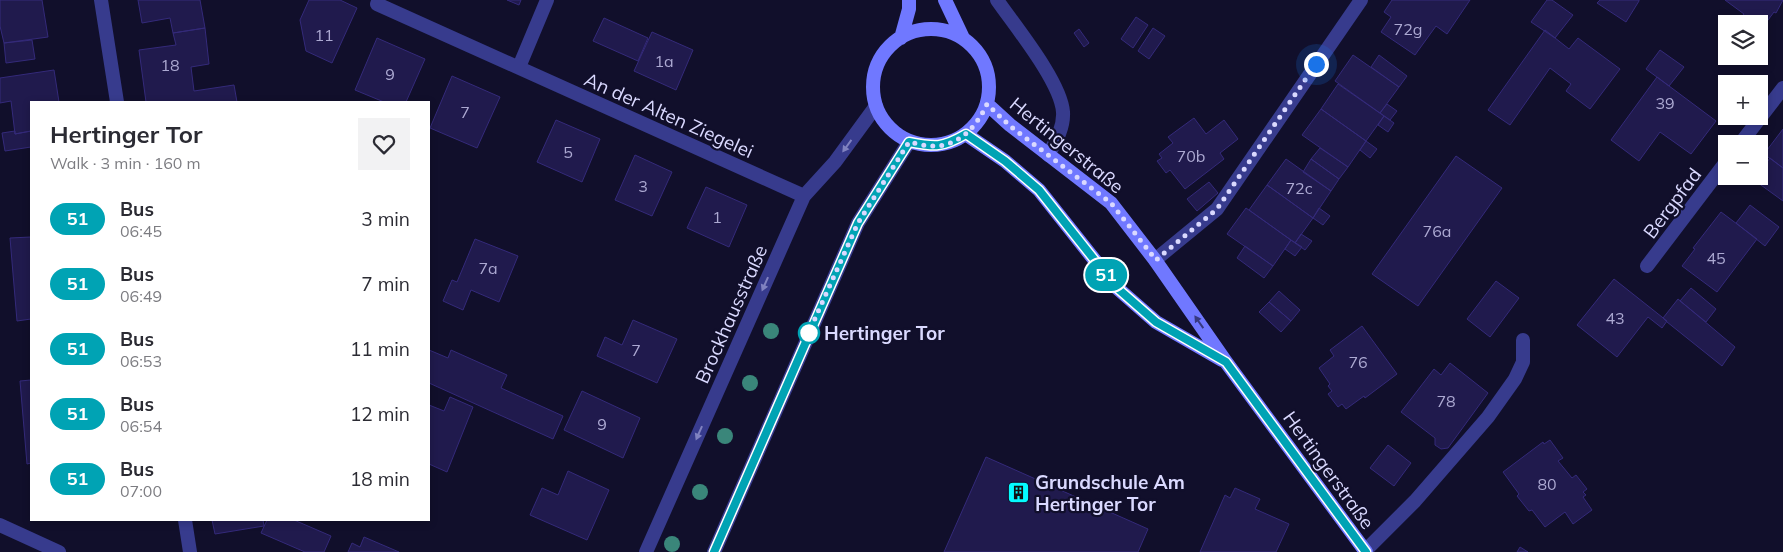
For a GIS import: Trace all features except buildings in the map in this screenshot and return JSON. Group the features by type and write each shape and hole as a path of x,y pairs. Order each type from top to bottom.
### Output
{"main road":[{"path":"901,38 909,9 909,0"},
{"name":"Hertingerstraße","path":"945,0 963,38"},
{"name":"Hertingerstraße","path":"932,28 944,30 963,38 976,49 986,67 990,84 987,104 980,120 966,134 952,142 932,146 909,142 886,125 876,106 872,88 876,68 885,51 912,32 932,28"},
{"name":"Hertingerstraße","path":"987,104 1010,126 1111,203 1156,260 1226,362 1366,551"},
{"name":"Hertingerstraße","path":"966,134 1005,161 1039,190 1116,287 1156,322 1226,362"}],"street":[{"path":"101,0 117,101"},
{"path":"520,67 547,0"},
{"path":"996,0 1058,90 1063,112 1060,133 1048,155"},
{"path":"1156,260 1217,209 1361,0"},
{"name":"An der Alten Ziegelei","path":"378,4 804,196"},
{"path":"1747,135 1783,88"},
{"name":"Brockhausstraße","path":"646,552 804,196 835,162 876,106"},
{"path":"714,552 858,223 909,142"},
{"name":"Bergpfad","path":"1647,266 1718,173"},
{"path":"1366,551 1415,501 1488,417 1515,379 1523,362 1523,340"},
{"path":"184,521 190,552"},
{"path":"0,525 58,552"}],"bus line":[{"name":"51","path":"714,552 858,223 909,142 932,146 952,142 966,134 1005,161 1039,190 1116,287 1156,322 1226,362 1366,552"}],"place":[{"name":"Hertinger Tor","path":"809,333"},
{"name":"Grundschule Am Hertinger Tor","path":"1019,493"}],"route":[{"path":"809,333 858,223 909,142 932,146 952,142 966,134 980,120 987,104 1010,126 1111,203 1156,260 1217,209 1316,64"}]}
